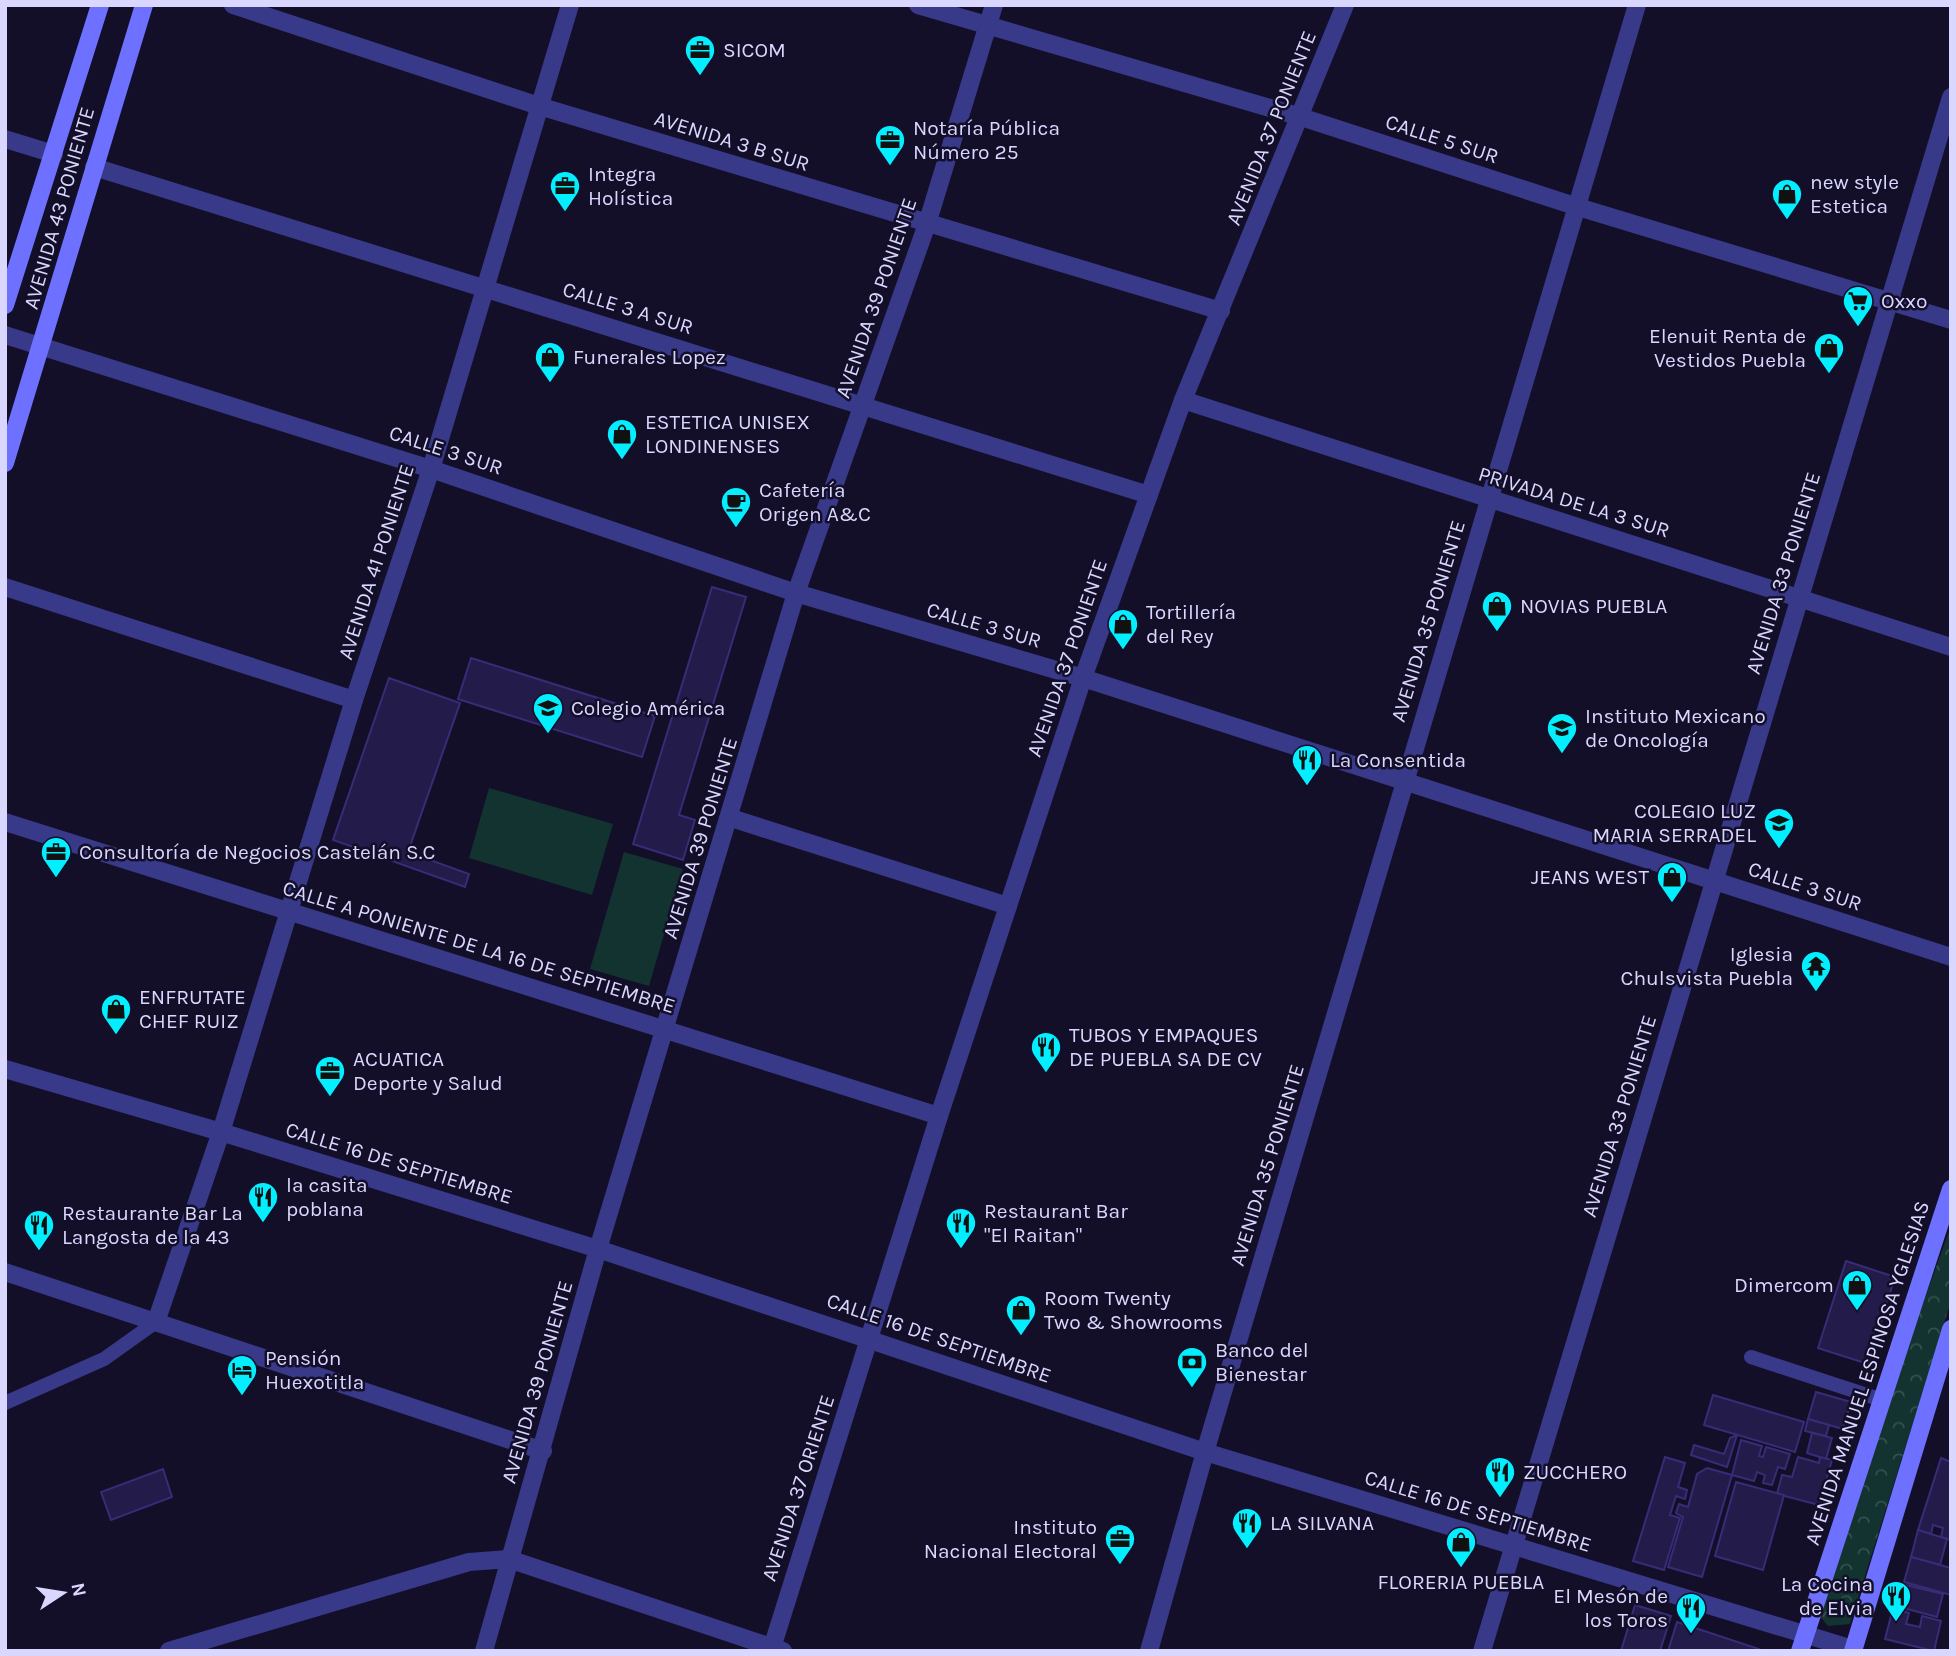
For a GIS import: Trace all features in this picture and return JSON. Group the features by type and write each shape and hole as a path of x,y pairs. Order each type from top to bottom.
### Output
{"main road":[{"name":"AVENIDA 43 PONIENTE","path":"5,305 100,5"},
{"name":"AVENIDA 43 PONIENTE","path":"5,463 144,5"},
{"name":"AVENIDA MANUEL ESPINOSA YGLESIAS","path":"1803,1642 1951,1189"},
{"path":"1855,1650 1951,1329"}],"street":[{"name":"AVENIDA 3 B SUR","path":"233,5 539,106 1221,311"},
{"name":"AVENIDA 41 PONIENTE","path":"156,1322 221,1132 354,700 431,468 570,5"},
{"name":"CALLE 5 SUR","path":"918,5 1301,117 1577,207 1951,320"},
{"name":"AVENIDA 39 PONIENTE","path":"484,1651 543,1451 598,1249 731,818 796,593 927,224 994,5"},
{"name":"AVENIDA 37 PONIENTE","path":"870,1338 939,1116 1083,678 1183,400 1345,5"},
{"name":"AVENIDA 35 PONIENTE","path":"1149,1651 1205,1452 1637,5"},
{"name":"AVENIDA 33 PONIENTE","path":"1482,1651 1951,97"},
{"path":"5,139 54,154"},
{"name":"CALLE 3 A SUR","path":"94,167 1149,495"},
{"name":"CALLE 3 SUR","path":"5,335 431,468 796,593 1083,678 1951,957"},
{"name":"PRIVADA DE LA 3 SUR","path":"1183,400 1800,596 1951,648"},
{"path":"5,587 354,700"},
{"path":"731,818 1007,906"},
{"name":"CALLE A PONIENTE DE LA 16 DE SEPTIEMBRE","path":"5,822 939,1116"},
{"name":"CALLE 16 DE SEPTIEMBRE","path":"5,1069 221,1132 598,1249 1205,1452 1514,1545 1803,1642 1855,1650"},
{"path":"5,1272 543,1451"},
{"name":"AVENIDA 37 ORIENTE","path":"775,1650 870,1338"},
{"path":"169,1651 469,1562 509,1559 775,1650"}],"lane":[{"path":"5,1402 104,1359 156,1322"},
{"path":"1751,1357 1882,1400"}],"green space":[{"path":"489,788 613,824 592,895 469,858"},
{"path":"624,852 683,869 649,986 590,969"},
{"path":"1951,1226 1951,1301 1850,1624 1828,1626 1818,1614 1885,1408"}],"building":[{"path":"712,587 746,597 679,815 695,820 683,860 633,844"},
{"path":"471,658 655,716 642,757 458,699"},
{"path":"389,678 460,703 408,852 469,874 465,887 333,840"},
{"name":"Dimercom","path":"1846,1261 1895,1277 1868,1364 1818,1348"},
{"path":"1816,1392 1851,1402 1843,1429 1808,1419"},
{"path":"1713,1395 1804,1422 1795,1452 1704,1425"},
{"path":"1808,1419 1829,1425 1826,1436 1805,1431"},
{"path":"1812,1433 1832,1438 1826,1459 1807,1453"},
{"path":"1737,1435 1727,1467 1691,1455 1694,1445 1724,1454 1730,1438"},
{"path":"1741,1440 1762,1446 1759,1456 1763,1457 1766,1447 1790,1454 1785,1469 1778,1467 1772,1485 1763,1483 1765,1475 1757,1472 1754,1481 1732,1475"},
{"path":"1665,1457 1685,1463 1678,1487 1687,1490 1685,1499 1676,1496 1670,1515 1680,1518 1664,1570 1633,1561"},
{"path":"1798,1457 1819,1463 1820,1457 1832,1460 1819,1505 1777,1494 1782,1475 1792,1477"},
{"path":"1941,1458 1951,1462 1951,1540 1941,1537 1943,1528 1933,1525 1931,1534 1918,1530"},
{"path":"1707,1468 1732,1475 1702,1577 1668,1567 1683,1517 1676,1513 1679,1504 1688,1507 1697,1474"},
{"path":"163,1469 172,1497 111,1520 101,1492"},
{"path":"1736,1482 1784,1495 1763,1570 1715,1556"},
{"path":"1918,1530 1947,1539 1940,1565 1911,1557"},
{"path":"1911,1557 1951,1568 1951,1595 1904,1582"},
{"path":"1902,1584 1943,1594 1937,1617 1896,1606"},
{"path":"1635,1605 1671,1616 1660,1651 1621,1651"},
{"path":"1893,1608 1909,1613 1906,1624 1920,1627 1922,1616 1941,1621 1934,1651 1885,1639"},
{"path":"1677,1622 1759,1649 1668,1651"}],"place":[{"name":"SICOM","path":"700,77"},
{"name":"Notaría Pública Número 25","path":"890,167"},
{"name":"Integra Holística","path":"565,213"},
{"name":"new style Estetica","path":"1787,221"},
{"name":"Oxxo","path":"1858,328"},
{"name":"Elenuit Renta de Vestidos Puebla","path":"1829,375"},
{"name":"Funerales Lopez","path":"550,384"},
{"name":"ESTETICA UNISEX LONDINENSES","path":"622,461"},
{"name":"Cafetería Origen A&C","path":"736,529"},
{"name":"NOVIAS PUEBLA","path":"1497,633"},
{"name":"Tortillería del Rey","path":"1123,651"},
{"name":"Colegio América","path":"548,735"},
{"name":"Instituto Mexicano de Oncología","path":"1562,755"},
{"name":"La Consentida","path":"1307,787"},
{"name":"COLEGIO LUZ MARIA SERRADEL","path":"1779,850"},
{"name":"Consultoría de Negocios Castelán S.C","path":"56,879"},
{"name":"JEANS WEST","path":"1672,904"},
{"name":"Iglesia Chulsvista Puebla","path":"1816,993"},
{"name":"ENFRUTATE CHEF RUIZ","path":"116,1036"},
{"name":"TUBOS Y EMPAQUES DE PUEBLA SA DE CV","path":"1046,1074"},
{"name":"ACUATICA Deporte y Salud","path":"330,1098"},
{"name":"la casita poblana","path":"263,1224"},
{"name":"Restaurant Bar \"El Raitan\"","path":"961,1250"},
{"name":"Restaurante Bar La Langosta de la 43","path":"39,1252"},
{"name":"Dimercom","path":"1857,1312"},
{"name":"Room Twenty Two & Showrooms","path":"1021,1337"},
{"name":"Banco del Bienestar","path":"1192,1389"},
{"name":"Pensión Huexotitla","path":"242,1397"},
{"name":"ZUCCHERO","path":"1500,1499"},
{"name":"LA SILVANA","path":"1247,1550"},
{"name":"Instituto Nacional Electoral","path":"1120,1566"},
{"name":"FLORERIA PUEBLA","path":"1461,1569"},
{"name":"La Cocina de Elvia","path":"1896,1623"},
{"name":"El Mesón de los Toros","path":"1691,1635"}]}
